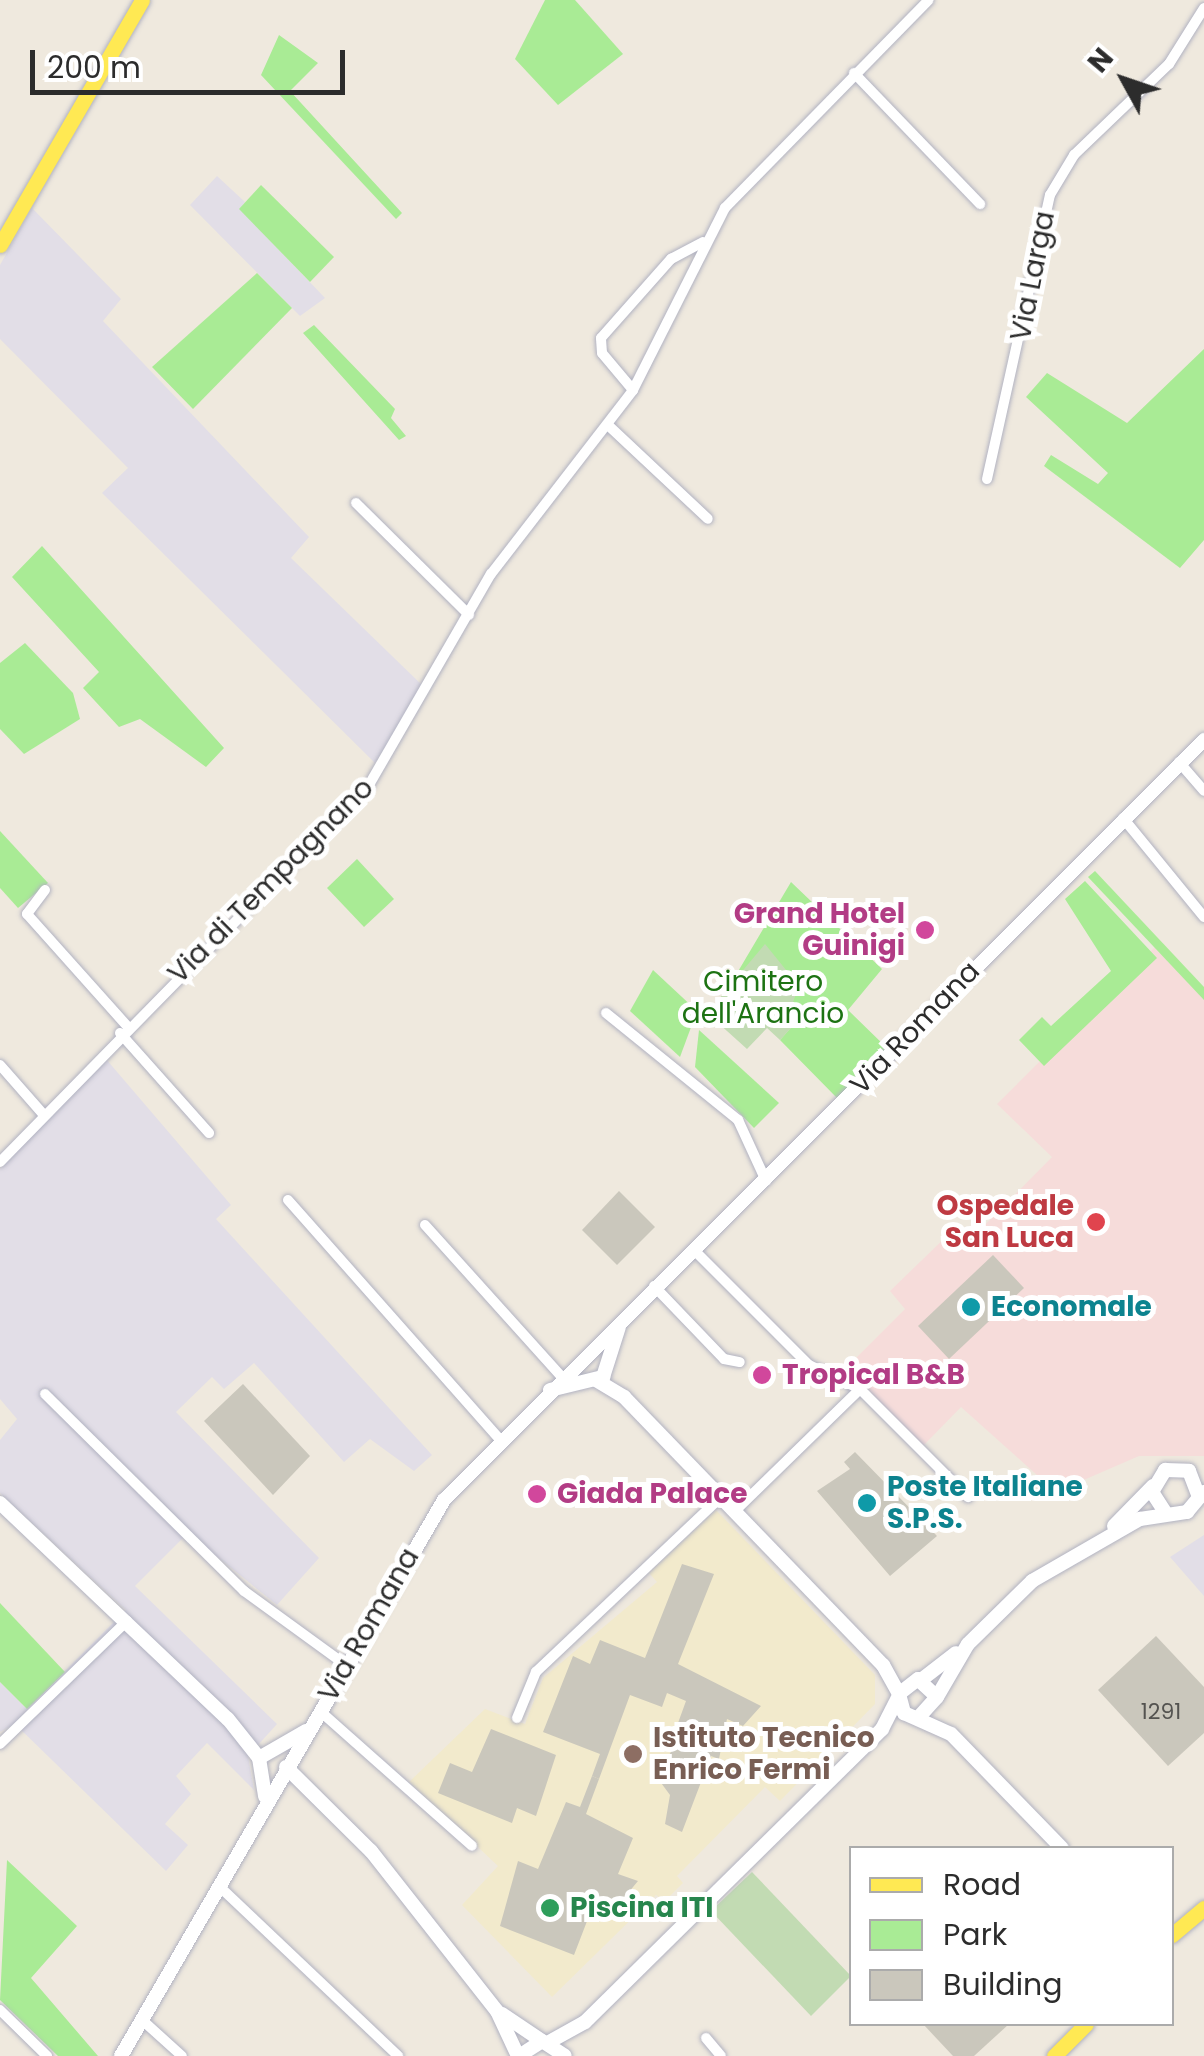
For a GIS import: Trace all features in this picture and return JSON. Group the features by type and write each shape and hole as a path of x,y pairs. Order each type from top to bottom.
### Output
{"main road":[{"path":"0,245 142,0"},
{"name":"Via Romana","path":"120,2056 431,1518 560,1376 588,1356 654,1286 766,1181 1122,818 1204,740"},
{"name":"Via Romana","path":"550,1391 593,1380 608,1366 626,1316"},
{"path":"588,1356 608,1366 624,1397 883,1665 916,1718 951,1734 1060,1846"},
{"path":"588,1356 593,1380 624,1397"},
{"path":"497,2011 568,2056 585,2022 882,1729 899,1695 968,1644 1032,1581 1093,1541 1168,1469 1197,1471 1201,1494 1186,1512 1164,1512 1093,1541"},
{"path":"1153,1486 1164,1512"},
{"path":"0,1504 228,1719 260,1763 286,1766"},
{"path":"882,1729 916,1718 937,1701 968,1644"},
{"path":"883,1665 916,1680 937,1701 951,1734"},
{"path":"228,1719 273,1745 286,1766 360,1837 497,2011 518,2056 585,2022"},
{"name":"Via Romana","path":"261,1812 260,1763 273,1745 311,1727"},
{"path":"1174,1933 1204,1908"},
{"path":"1174,1923 1190,1920"},
{"path":"1054,2056 1084,2026"}],"street":[{"name":"Via di Tempagnano","path":"0,1162 123,1030 369,784 469,615 610,427 633,390 703,242 854,73 929,0"},
{"name":"Via Larga","path":"987,479 1050,195 1074,155 1169,64 1204,8"},
{"path":"854,73 980,204"},
{"path":"633,390 602,354 601,338 670,259 703,242"},
{"path":"610,427 708,519"},
{"path":"356,503 469,615"},
{"path":"1179,762 1204,791"},
{"path":"1122,818 1204,917"},
{"path":"44,890 27,914 209,1133"},
{"path":"606,1013 738,1120 766,1181"},
{"path":"0,1065 44,1114"},
{"path":"288,1200 500,1440"},
{"path":"425,1225 560,1376"},
{"path":"693,1249 809,1365 860,1390 968,1497"},
{"path":"654,1286 724,1359 740,1362"},
{"path":"734,1512 860,1390"},
{"path":"46,1394 244,1591 346,1664"},
{"path":"517,1718 536,1672 720,1498"},
{"path":"0,1744 127,1621"},
{"path":"320,1711 472,1846"},
{"path":"219,1886 391,2054"},
{"path":"0,2010 48,2056"},
{"path":"142,2020 182,2056"},
{"path":"706,2038 721,2056"}],"shaded area":[{"path":"217,176 245,202 240,209 325,298 300,316 190,205"},
{"path":"32,208 121,299 103,321 309,537 291,558 423,686 375,763 102,493 128,468 0,339 0,265"},
{"name":"Ospedale San Luca","path":"1158,944 1204,995 1204,1456 1139,1456 1056,1492 961,1407 923,1446 846,1368 905,1309 890,1291 952,1231 966,1244 1052,1157 997,1104"},
{"path":"106,1059 231,1205 216,1219 432,1455 414,1471 370,1439 344,1462 254,1363 224,1389 212,1377 176,1412 319,1558 277,1605 188,1533 135,1586 277,1724 248,1756 254,1790 207,1743 176,1776 191,1794 165,1824 188,1845 166,1871 15,1724 0,1732 0,1682 27,1709 126,1610 0,1493 0,1440 17,1419 0,1399 0,1169"},
{"name":"Istituto Tecnico Enrico Fermi","path":"716,1510 875,1675 875,1704 780,1801 765,1787 677,1876 683,1883 665,1901 656,1895 552,1997 462,1905 498,1866 409,1782 485,1709 525,1724 543,1678 657,1582 649,1573"},
{"path":"1204,1535 1204,1596 1170,1557"}],"green space":[{"path":"545,0 575,0 623,54 558,105 515,59"},
{"path":"279,35 318,63 290,91 402,213 396,219 261,75"},
{"path":"261,185 334,257 310,282 239,209"},
{"path":"257,273 292,308 193,409 152,367"},
{"path":"314,325 395,409 391,418 406,436 399,440 303,333"},
{"path":"1204,349 1204,540 1180,568 1044,466 1051,455 1098,484 1108,473 1026,397 1047,373 1127,423"},
{"path":"42,546 224,748 206,767 140,719 119,727 83,688 99,672 12,577"},
{"path":"25,643 73,693 80,719 24,754 0,729 0,663"},
{"path":"0,831 48,883 18,908 0,888"},
{"path":"357,859 394,899 364,927 327,888"},
{"path":"1095,871 1204,987 1204,1000 1088,877"},
{"path":"1085,881 1157,958 1044,1066 1019,1040 1042,1017 1051,1026 1111,971 1065,899"},
{"path":"791,882 882,969 848,1010 888,1049 837,1098 780,1040 802,1015 749,965 730,985"},
{"name":"Cimitero dell'Arancio","path":"765,944 799,986 792,1005 803,1015 780,1040 767,1028 747,1049 707,1013"},
{"path":"653,970 697,1011 680,1057 630,1011"},
{"path":"699,1030 779,1103 754,1128 695,1067"},
{"path":"0,1603 65,1672 27,1709 0,1682"},
{"path":"7,1860 77,1926 31,1978 98,2056 58,2056 0,2000"},
{"path":"752,1872 849,1978 811,2016 711,1911"}],"building":[{"path":"619,1191 655,1227 617,1265 582,1230"},
{"name":"Economale","path":"993,1255 1024,1288 949,1359 918,1326"},
{"path":"243,1384 310,1456 273,1495 204,1421"},
{"name":"Poste Italiane S.P.S.","path":"855,1452 937,1536 890,1576 817,1491 850,1469 844,1462"},
{"path":"682,1564 714,1574 678,1664 761,1706 743,1726 727,1719 719,1759 711,1756 682,1832 665,1824 670,1795 656,1776 687,1726 678,1723 686,1701 667,1693 662,1707 630,1695 599,1779 592,1776 600,1754 543,1732 573,1656 590,1664 600,1640 645,1658"},
{"path":"1156,1636 1204,1687 1204,1733 1168,1766 1098,1690"},
{"path":"491,1729 556,1755 536,1816 517,1808 512,1823 438,1793 450,1763 472,1772"},
{"path":"592,1776 599,1779 586,1814 633,1838 618,1874 638,1881 604,1922 589,1916 574,1955 500,1926 518,1861 538,1869 566,1802 580,1807"},
{"path":"925,2026 1007,2026 974,2056 953,2056"}],"place":[{"name":"Grand Hotel Guinigi","path":"925,930"},
{"name":"Ospedale San Luca","path":"1096,1222"},
{"name":"Economale","path":"971,1307"},
{"name":"Tropical B&B","path":"762,1375"},
{"name":"Giada Palace","path":"537,1494"},
{"name":"Poste Italiane S.P.S.","path":"867,1503"},
{"name":"Istituto Tecnico Enrico Fermi","path":"633,1754"},
{"name":"Piscina ITI","path":"550,1908"}]}
